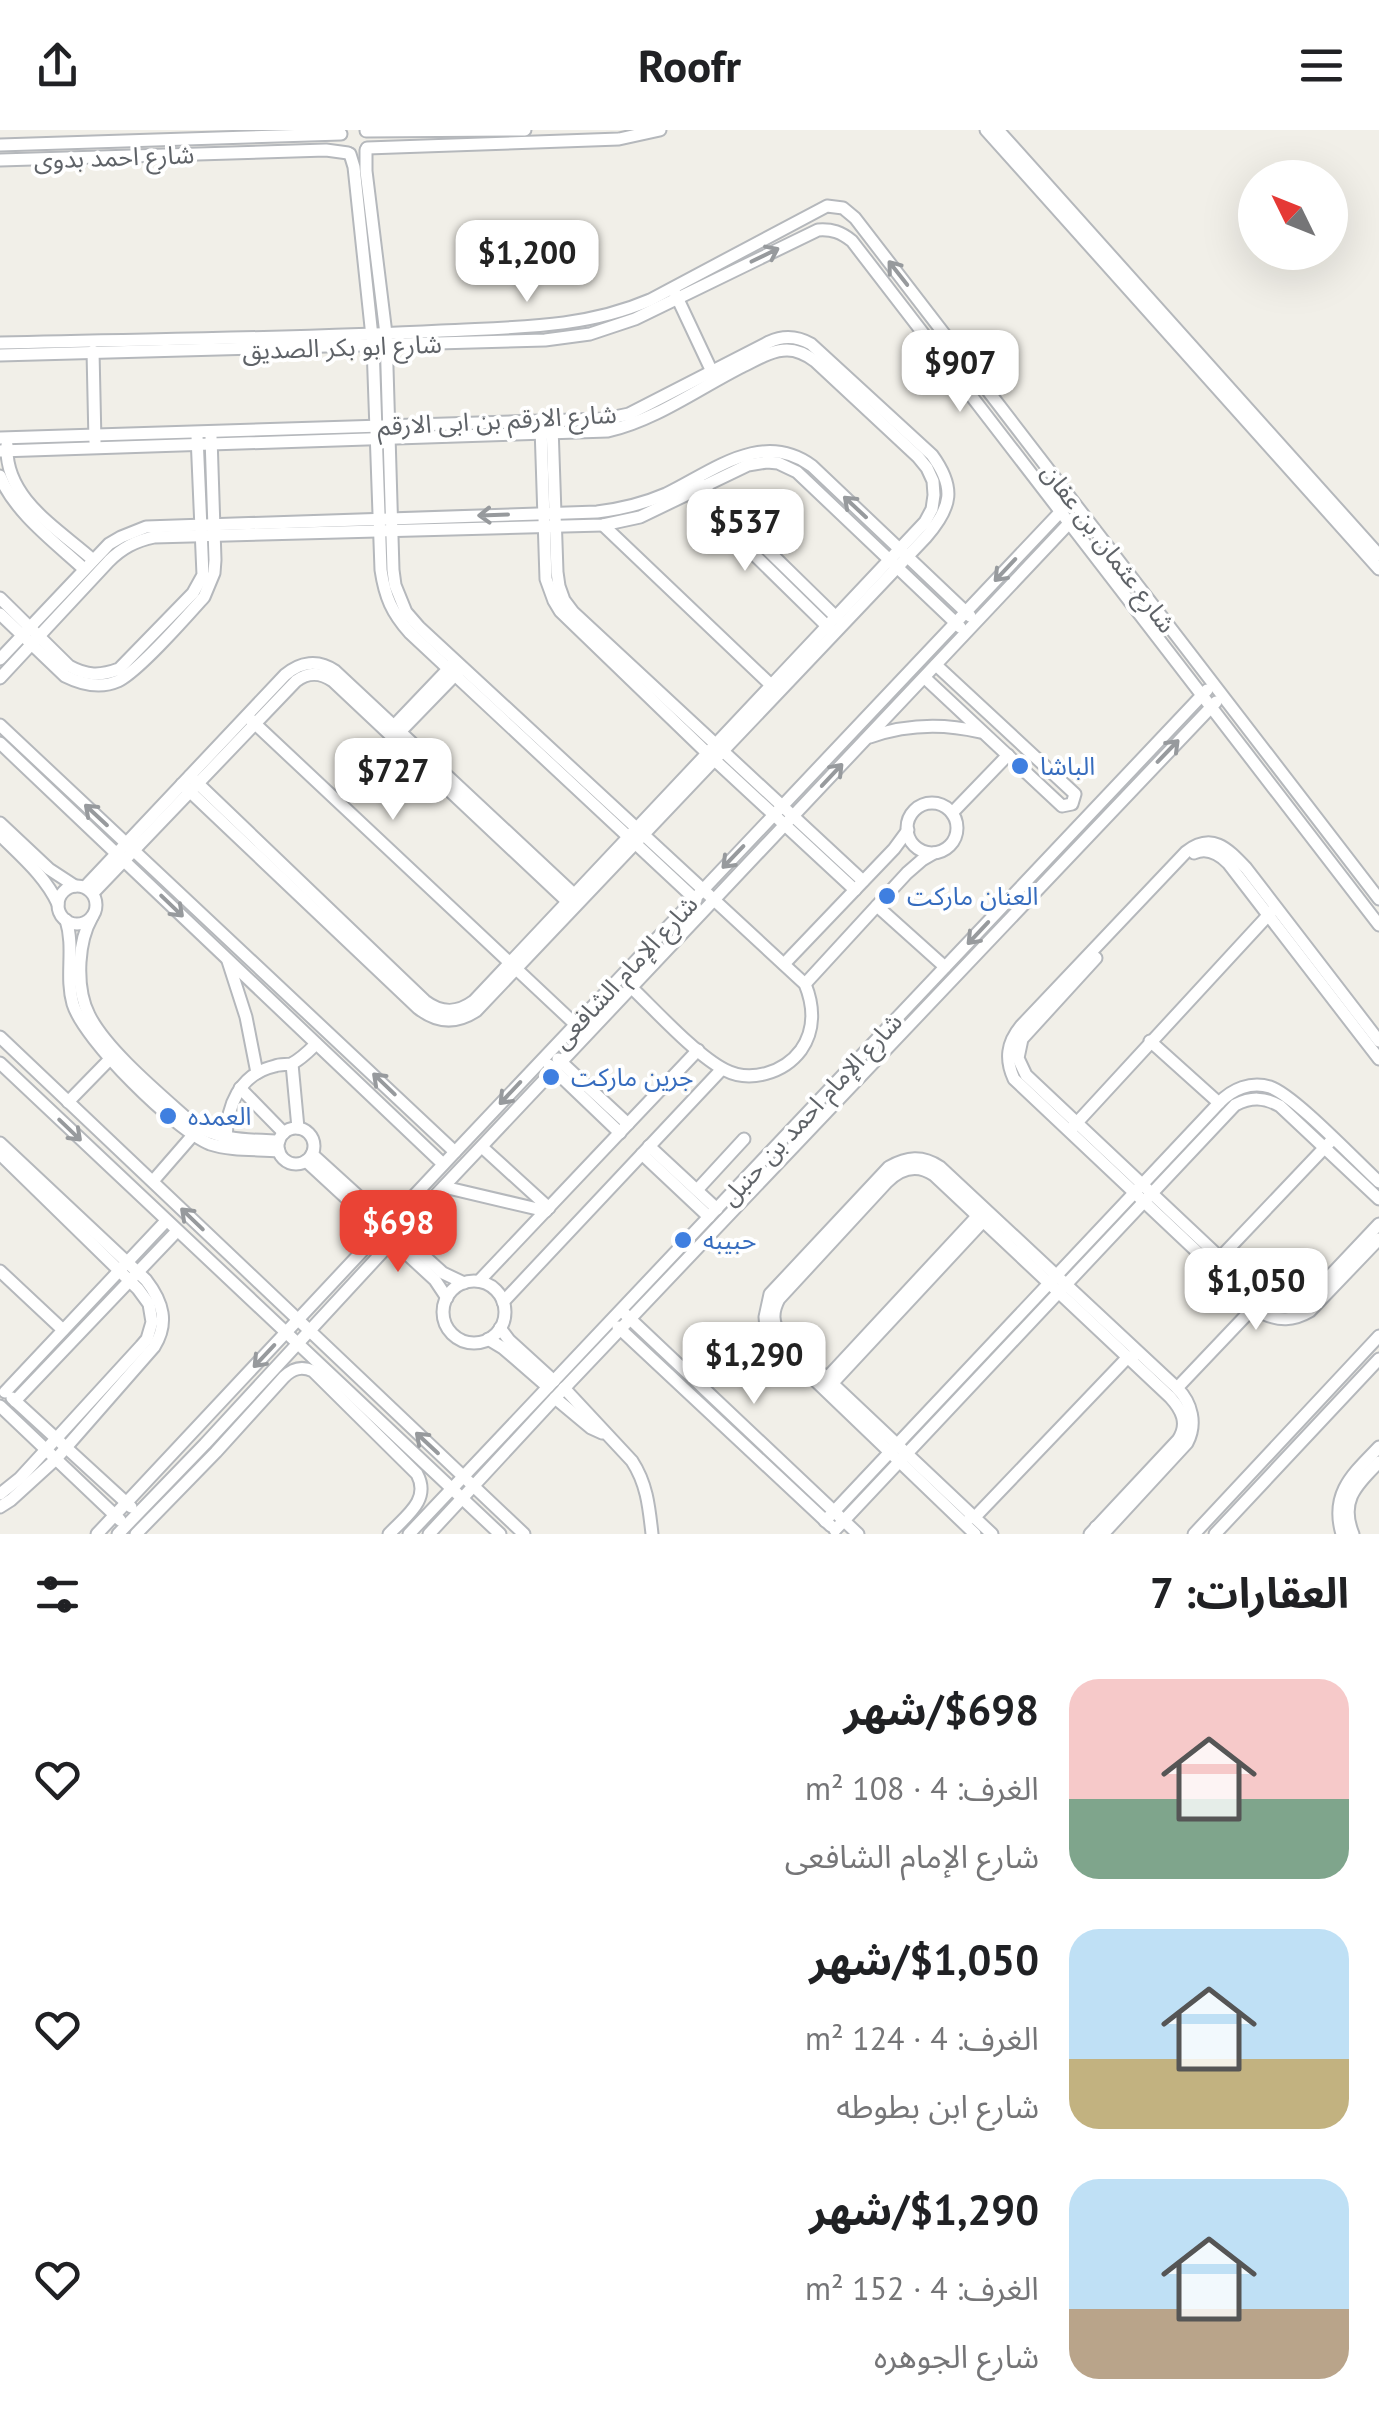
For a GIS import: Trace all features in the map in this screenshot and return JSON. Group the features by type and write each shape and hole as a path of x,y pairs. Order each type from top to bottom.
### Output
{"street":[{"path":"524,130 366,130 370,141 366,171 387,340 383,584 391,609 410,633 455,668 710,905 805,984 812,1026 800,1052 778,1070 764,1075 735,1074 698,1050 632,988"},
{"path":"367,149 619,139 660,130"},
{"path":"986,130 1379,569"},
{"path":"998,130 1379,554"},
{"path":"342,132 342,147 349,154 355,173 383,432"},
{"name":"شارع احمد بدوى","path":"0,145 342,132"},
{"name":"شارع احمد بدوى","path":"0,160 326,150 358,154 367,149"},
{"name":"شارع عثمان بن عفان","path":"675,293 827,206 843,208 856,218 1379,899"},
{"name":"شارع عثمان بن عفان","path":"675,293 818,230 830,229 852,241 1379,925"},
{"path":"675,293 713,375"},
{"name":"شارع ابو بكر الصديق","path":"0,356 93,348 372,340 545,340 590,334 635,320 675,293"},
{"name":"شارع ابو بكر الصديق","path":"0,343 93,348"},
{"path":"93,348 95,440"},
{"name":"شارع الارقم بن ابى الارقم","path":"3,445 547,428 591,433 640,421 713,375 775,352 794,350 816,361 903,436 933,481 932,509 904,553 835,624"},
{"path":"547,428 550,528 546,579 560,612 859,886"},
{"path":"0,614 80,672 105,674 119,669 199,585 203,575 208,530 204,438"},
{"path":"3,445 10,477 19,494 89,565"},
{"path":"385,525 603,525 640,517 752,453 773,450 794,455 812,466 904,553 961,618 966,633"},
{"path":"0,659 31,636 108,561 125,548 154,537 208,530 385,525 620,509 767,462 797,472 894,563 961,618 976,623"},
{"path":"0,476 12,499 89,565"},
{"path":"693,486 835,624"},
{"name":"شارع الإمام الشافعى","path":"97,1534 1072,500"},
{"name":"شارع الإمام الشافعى","path":"223,1435 297,1344 395,1238 1081,511"},
{"path":"0,678 109,544 133,531 160,525 208,530"},
{"path":"603,525 770,684"},
{"path":"0,598 31,636"},
{"path":"714,752 770,684 835,624"},
{"path":"190,784 425,1001 442,1011 454,1011 465,1008 514,964 835,624"},
{"path":"924,678 1062,806 1072,804 1075,794 936,665"},
{"path":"394,733 455,668"},
{"path":"58,905 63,892 84,889 120,857 251,720 296,681 314,674 325,675 394,733 574,901"},
{"name":"شارع الإمام احمد بن حنبل","path":"428,1534 462,1498 468,1482 1085,828 1213,684"},
{"name":"شارع الإمام احمد بن حنبل","path":"1097,815 1222,695"},
{"path":"251,720 576,1024"},
{"path":"0,725 455,1152"},
{"path":"866,738 924,725 982,733"},
{"path":"0,743 443,1164"},
{"path":"952,812 1008,755"},
{"path":"784,964 894,849 908,830 912,815 924,805 939,804 952,812 957,825 955,838 947,848 914,866 805,984"},
{"path":"0,823 49,869 84,889 96,908 83,936 81,990 92,1020 118,1053 192,1123 212,1134 226,1139 280,1142"},
{"name":"شارع الإمام احمد بن حنبل","path":"875,1051 945,967 1085,828"},
{"path":"908,830 916,847 934,853"},
{"path":"0,836 42,877 66,920 80,924 92,917"},
{"path":"1379,1041 1272,911 1223,858 1205,846 1191,855 1106,942 1018,1048 1020,1067 1073,1127 1216,1263 1254,1307 1271,1317 1301,1316 1310,1310 1379,1239"},
{"path":"877,906 945,967"},
{"path":"1073,1127 1272,911"},
{"path":"1272,911 1379,1059"},
{"path":"66,920 75,1010 110,1060 178,1123 211,1144 280,1142 290,1129 298,1128 311,1135 314,1144 309,1158"},
{"path":"227,958 246,1016 257,1073"},
{"path":"0,1037 524,1534"},
{"path":"1150,1041 1219,1103"},
{"path":"226,1139 226,1120 240,1088 257,1073 292,1064 316,1044"},
{"path":"479,1281 698,1050"},
{"path":"546,1055 624,1129"},
{"path":"68,1102 110,1060"},
{"path":"0,1063 500,1534"},
{"path":"292,1064 298,1128"},
{"path":"503,1302 722,1069"},
{"path":"240,1088 280,1142 284,1159 292,1164 309,1158"},
{"path":"835,1523 1142,1193 1219,1103 1240,1088 1273,1088 1287,1097 1379,1199"},
{"path":"1142,1193 1228,1111 1244,1100 1262,1099 1280,1106 1379,1182"},
{"path":"153,1182 194,1134"},
{"path":"698,1190 744,1139"},
{"path":"0,1142 134,1276 154,1290 164,1326 160,1336 60,1444 46,1449 0,1494"},
{"path":"1216,1263 1329,1143"},
{"path":"482,1146 548,1209"},
{"path":"646,1150 698,1190 713,1213"},
{"path":"646,1150 713,1213"},
{"path":"0,1154 124,1266"},
{"path":"309,1158 395,1238 447,1298"},
{"path":"992,1534 971,1526 826,1385 774,1322 778,1299 810,1258 888,1167 906,1159 924,1158 932,1162 1058,1283 1184,1395 1192,1413 1188,1443 1096,1532"},
{"name":"شارع الإمام احمد بن حنبل","path":"626,1314 713,1213 751,1183"},
{"path":"444,1186 548,1209"},
{"path":"826,1385 984,1214"},
{"path":"7,1393 166,1221"},
{"path":"1216,1263 1263,1298 1292,1306 1310,1296 1379,1224"},
{"path":"7,1393 176,1232"},
{"path":"395,1238 443,1273 464,1283"},
{"path":"0,1271 63,1330"},
{"path":"479,1281 496,1290 503,1302 505,1311 500,1328 488,1339 469,1342 452,1333 444,1316 447,1298 464,1283 479,1281"},
{"path":"1177,1388 1254,1307"},
{"path":"626,1314 835,1523"},
{"path":"616,1325 835,1523 858,1534"},
{"path":"500,1328 591,1428 606,1435 632,1460 648,1499 652,1534"},
{"path":"1194,1534 1379,1336"},
{"path":"488,1339 555,1388"},
{"path":"971,1526 1133,1352"},
{"path":"1096,1532 1178,1440 1184,1427 1181,1411 1133,1352"},
{"path":"1214,1534 1379,1359"},
{"path":"126,1531 288,1372 301,1368 313,1371 421,1481 419,1504 389,1534"},
{"path":"7,1393 138,1514"},
{"path":"0,1406 115,1515 126,1531"},
{"path":"0,1507 56,1459 60,1444"},
{"path":"1342,1534 1338,1510 1343,1490 1379,1447"},
{"path":"126,1531 138,1514 210,1448"},
{"path":"1353,1534 1348,1519 1350,1496 1379,1462"},
{"name":"شارع الإمام احمد بن حنبل","path":"410,1534 452,1489 468,1482"},
{"path":"103,1504 111,1500 114,1492"}],"place":[{"name":"الباشا","path":"1020,766"},
{"name":"العنان ماركت","path":"887,896"},
{"name":"جرين ماركت","path":"551,1077"},
{"name":"العمده","path":"168,1116"},
{"name":"حبيبه","path":"683,1240"}]}
